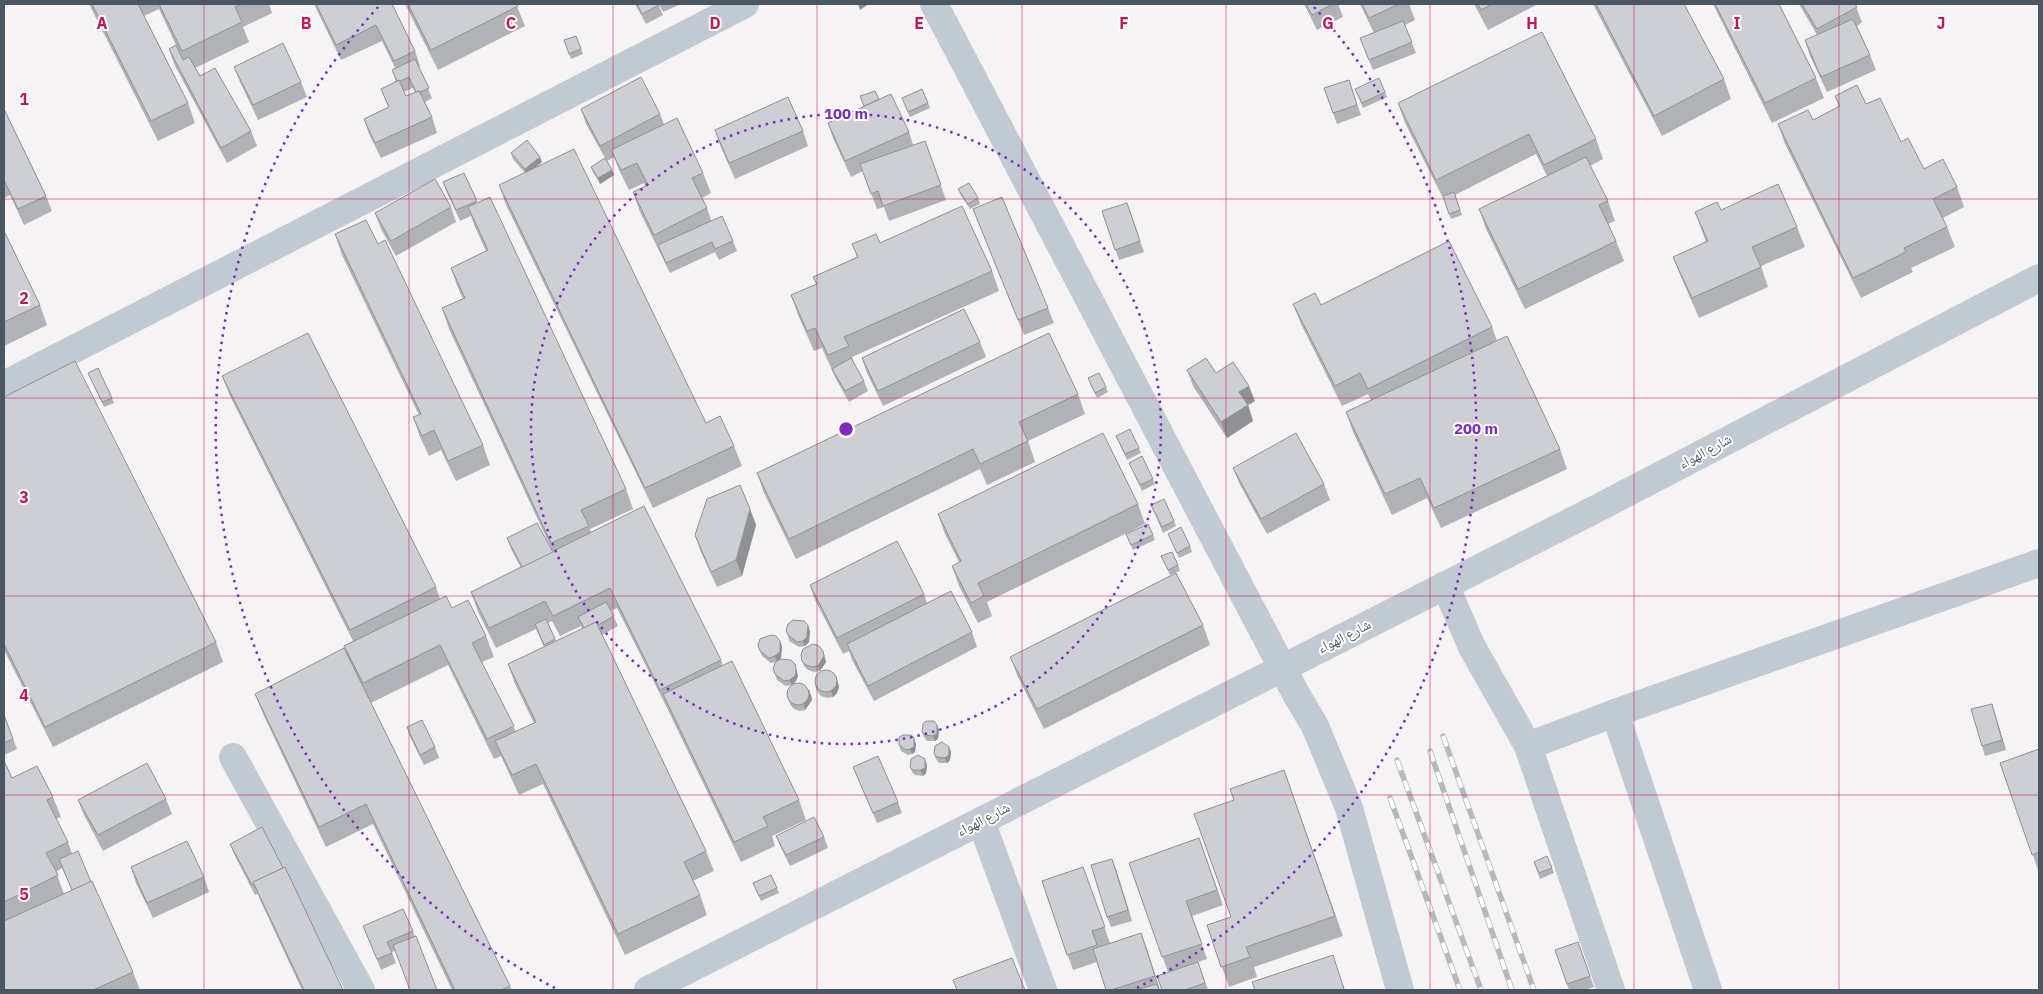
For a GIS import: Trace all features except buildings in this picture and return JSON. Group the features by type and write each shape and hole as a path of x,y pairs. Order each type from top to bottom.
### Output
{"street":[{"path":"4,385 745,4"},
{"path":"934,4 1315,726 1349,808 1400,990"},
{"name":"شارع الهواء","path":"648,990 981,821 1278,659 1445,585 1596,509 1849,375 2039,278"},
{"path":"1528,746 1615,713 2039,563"},
{"path":"1445,585 1472,647 1528,746 1612,990"},
{"path":"1615,713 1708,990"},
{"path":"233,757 360,990"},
{"path":"981,821 1043,990"}],"railway":[{"path":"1443,736 1534,990"},
{"path":"1430,751 1512,990"},
{"path":"1397,760 1481,990"},
{"path":"1390,798 1460,990"}]}
